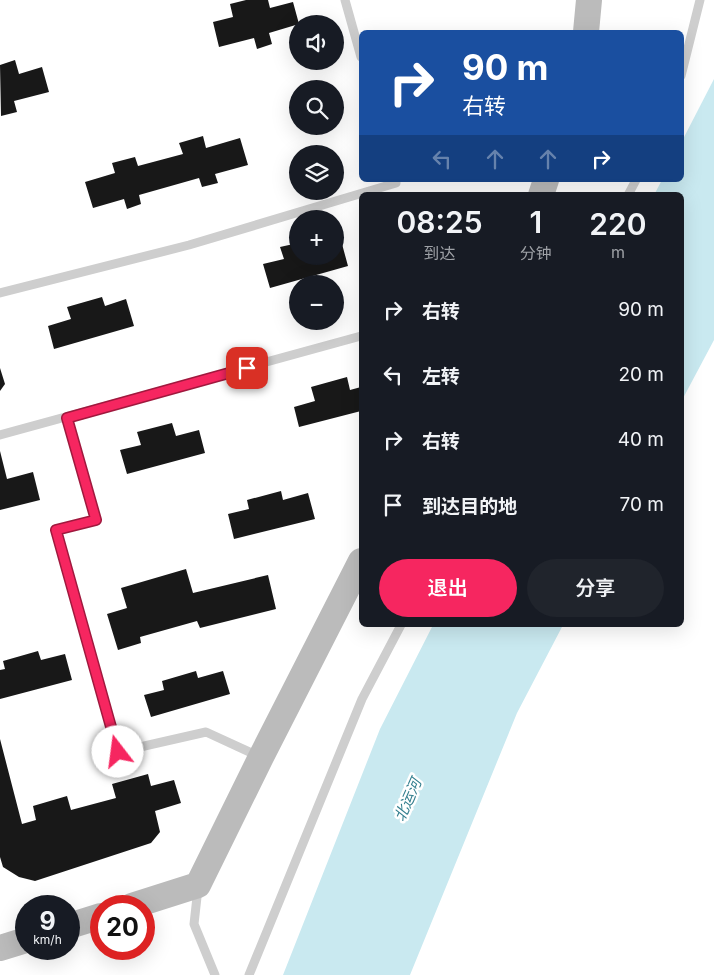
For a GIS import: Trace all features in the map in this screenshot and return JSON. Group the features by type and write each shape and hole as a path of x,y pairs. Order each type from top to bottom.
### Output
{"street":[{"path":"586,30 589,0"},
{"path":"155,899 198,885 260,758 359,565"},
{"path":"0,948 15,943"}],"lane":[{"path":"346,0 359,49"},
{"path":"684,64 700,0"},
{"path":"366,192 396,182"},
{"path":"0,293 189,245 359,194"},
{"path":"0,436 359,337"},
{"path":"67,418 96,520 56,530 118,752 206,732 260,758"},
{"path":"249,975 362,699 400,627"},
{"path":"198,885 194,924 215,975"}],"water":[{"path":"714,79 714,340 684,396 684,192 656,192 661,182 684,182 684,137"},
{"name":"北运河","path":"432,627 562,627 517,713 410,975 283,975 380,729"}],"building":[{"path":"246,0 268,0 270,8 293,2 297,15 289,15 289,27 269,33 272,44 257,49 254,38 219,47 213,22 233,17 230,4"},
{"path":"15,60 19,74 42,67 49,92 14,101 17,112 1,116 0,65"},
{"path":"203,136 206,148 240,138 248,165 215,174 218,183 202,187 199,178 139,195 141,204 127,209 124,199 93,208 85,182 115,173 112,163 135,157 138,166 183,154 179,143"},
{"path":"289,245 289,265 344,265 344,251 348,266 316,275 289,275 289,283 270,288 263,264 284,259 280,247"},
{"path":"102,297 105,306 126,299 134,326 54,349 48,326 71,319 67,307"},
{"path":"0,368 5,384 0,391"},
{"path":"347,377 350,390 359,388 359,412 299,427 294,407 315,401 311,387"},
{"path":"172,423 176,436 199,430 205,453 127,474 120,450 141,445 137,432"},
{"path":"0,451 7,479 33,472 40,500 0,510"},
{"path":"281,491 283,500 308,493 315,519 234,539 228,514 249,509 247,500"},
{"path":"186,569 193,593 268,575 276,609 200,628 197,621 140,637 141,643 118,650 107,614 127,608 121,588"},
{"path":"38,651 41,660 65,654 72,680 0,699 0,670 5,669 3,661"},
{"path":"196,671 198,678 223,671 230,694 151,717 144,695 164,690 162,681"},
{"path":"0,739 22,824 36,820 33,806 67,796 71,810 116,798 112,784 148,774 151,786 174,780 181,803 155,811 160,832 151,843 35,881 19,877 3,867 0,857"}],"route":[{"path":"118,752 56,530 96,520 67,418 247,368"}]}
